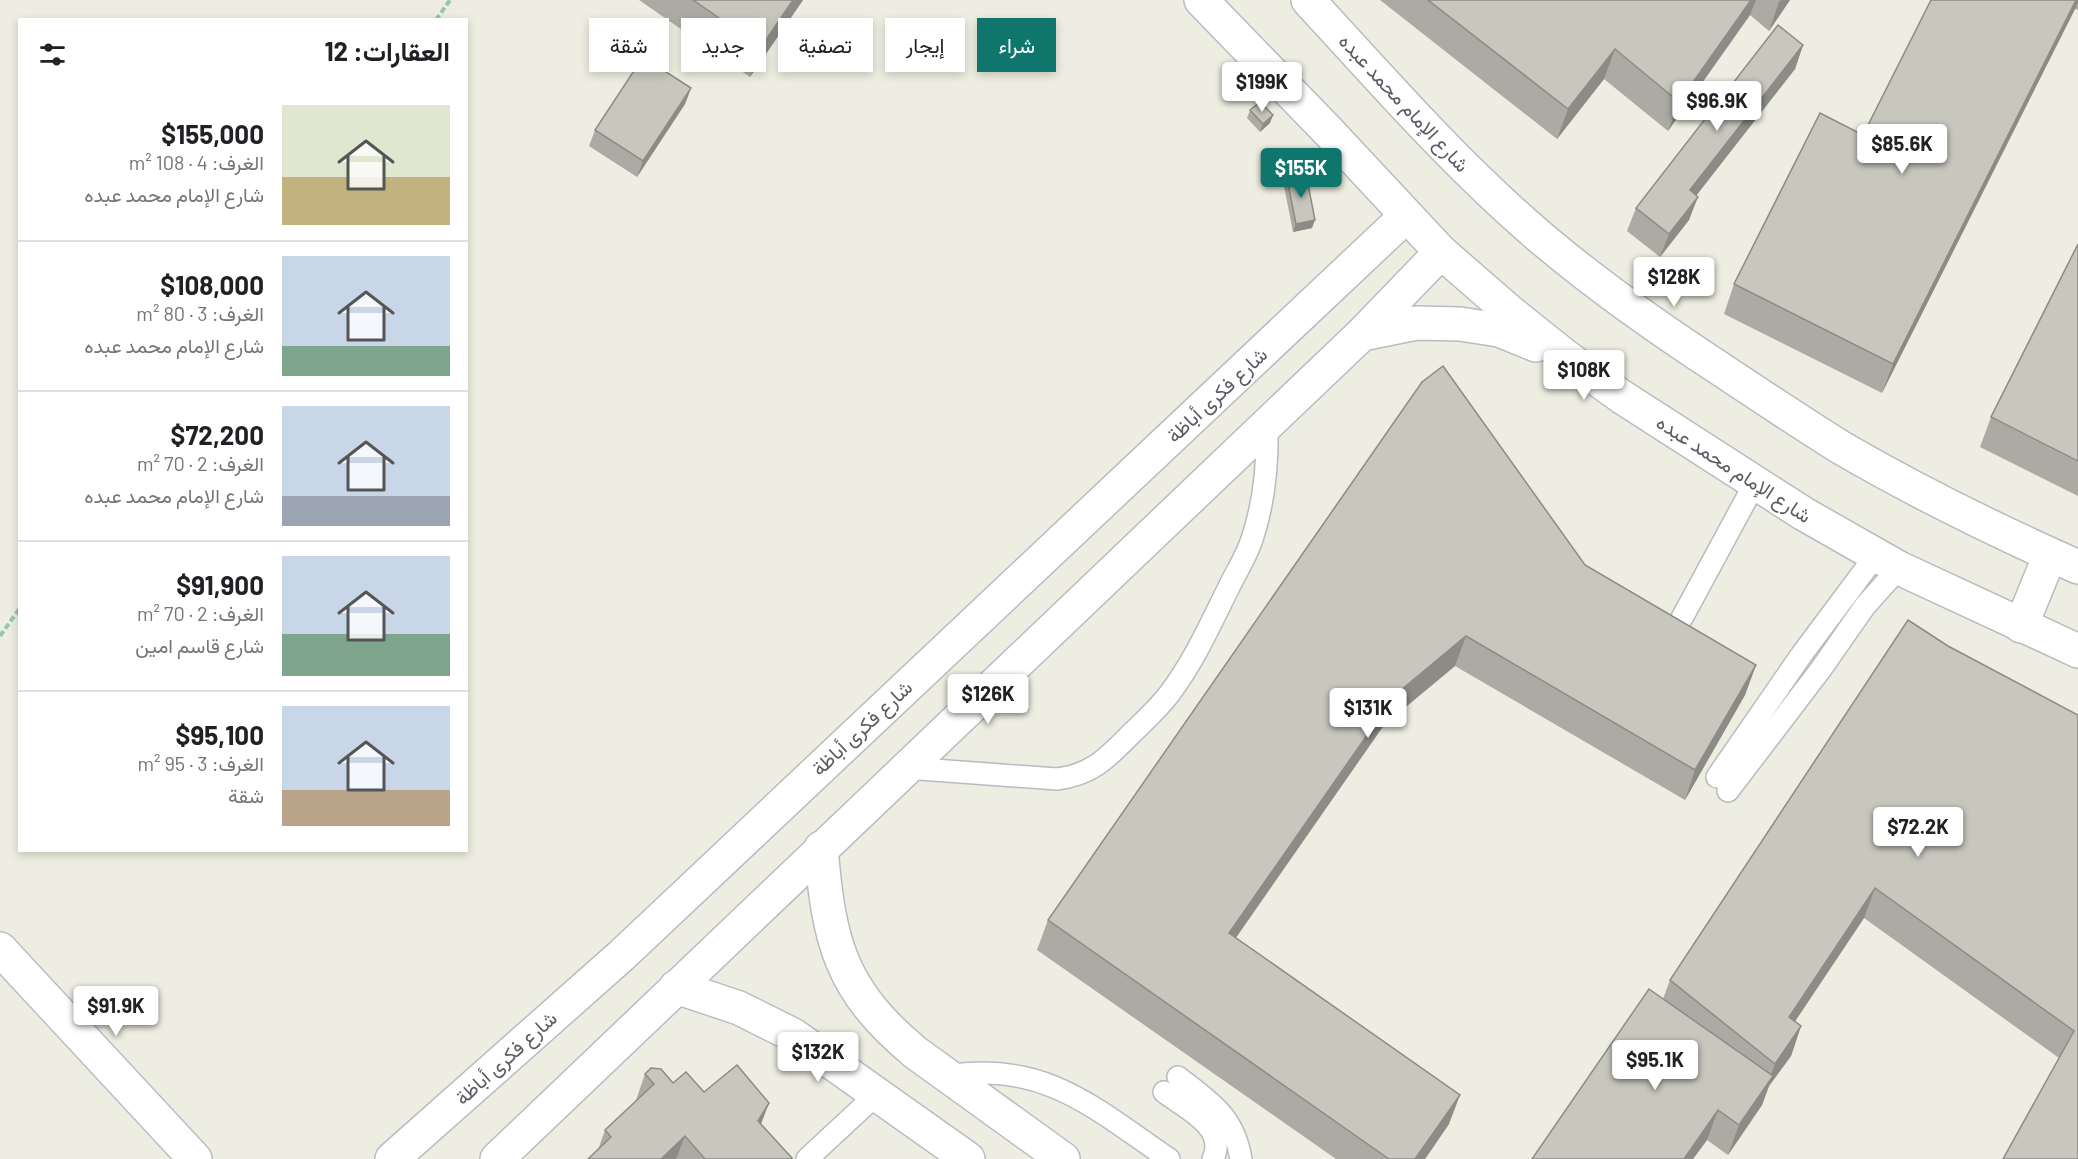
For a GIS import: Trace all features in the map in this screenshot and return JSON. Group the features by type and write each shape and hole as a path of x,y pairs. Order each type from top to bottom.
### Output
{"street":[{"name":"شارع الإمام محمد عبده","path":"1201,0 1441,252 1565,356 1622,397 1804,514 1887,561 2078,651"},
{"name":"شارع الإمام محمد عبده","path":"1308,0 1480,183 1570,262 1617,299 1784,412 1842,448 1966,515 2064,561"},
{"name":"شارع فكرى أباظة","path":"392,1159 622,955 1406,216"},
{"path":"497,1159 1362,334 1441,252"},
{"path":"1362,334 1416,323 1460,324 1499,330 1565,356"},
{"path":"2021,626 2064,561"},
{"path":"821,848 827,911 834,939 857,991 874,1014 894,1035 947,1076 1063,1159"},
{"path":"0,949 195,1159"},
{"path":"676,987 739,1008 775,1026 818,1052 968,1159"}],"lane":[{"path":"906,768 1057,779 1081,775 1092,770 1110,754 1156,710 1180,678 1201,644 1253,538 1265,485 1268,458 1267,423"},
{"path":"1682,618 1755,483"},
{"path":"1723,784 1802,654 1887,561"},
{"path":"947,1076 966,1072 995,1072 1039,1080 1070,1092 1169,1159"},
{"path":"1213,1159 1216,1146 1212,1131 1171,1085 1222,1113 1235,1134 1241,1159"},
{"path":"807,1159 877,1094"}],"path":[{"path":"437,18 450,0"},
{"path":"0,636 18,611"}],"building":[{"path":"693,0 793,0 781,18 778,18 778,22 766,40 766,18 719,18"},
{"path":"1428,0 1751,0 1679,102 1615,49 1568,109"},
{"path":"1931,0 2076,0 1893,364 1734,284 1820,113 1863,135"},
{"path":"1778,25 1803,45 1690,190 1698,197 1669,234 1636,208"},
{"path":"633,72 666,72 691,88 643,161 595,130"},
{"path":"1260,102 1273,115 1263,124 1250,110"},
{"path":"1306,174 1315,220 1296,224 1287,178"},
{"path":"2078,244 2078,461 1991,417"},
{"path":"1443,366 1585,565 1756,665 1695,770 1466,636 1395,695 1229,933 1460,1095 1415,1159 1389,1159 1048,920 1422,382"},
{"path":"1908,620 1948,646 2078,715 2078,1159 2003,1159 2074,1031 1875,888 1789,1017 1801,1026 1775,1064 1670,980"},
{"path":"1649,989 1773,1076 1739,1125 1718,1110 1684,1159 1532,1159"},
{"path":"737,1065 769,1103 758,1121 792,1159 705,1159 685,1136 661,1159 588,1159 611,1137 605,1130 654,1084 645,1074 651,1068 661,1069 673,1083 686,1072 704,1092"}]}
